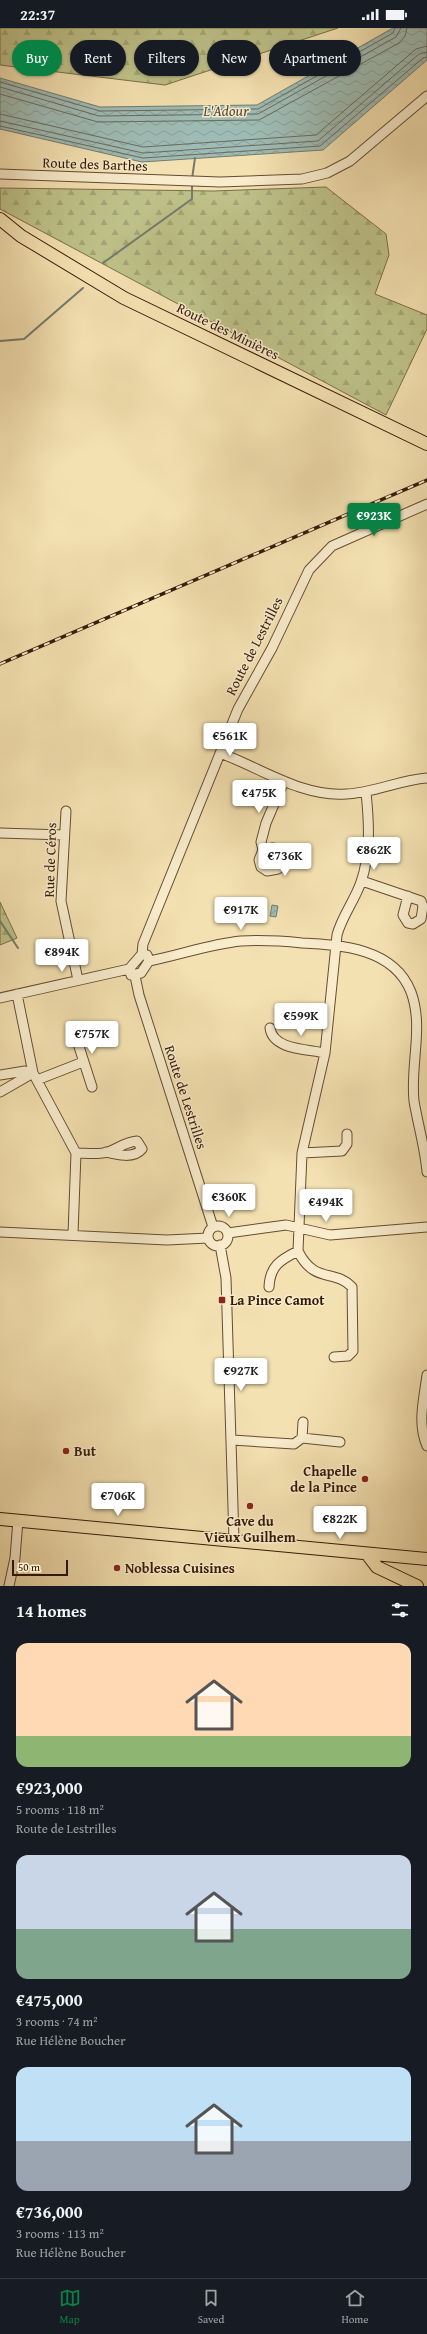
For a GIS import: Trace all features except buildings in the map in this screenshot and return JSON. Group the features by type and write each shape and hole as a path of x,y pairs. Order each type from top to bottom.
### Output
{"main road":[{"name":"Route des Minières","path":"0,219 21,236"},
{"name":"Route des Minières","path":"0,225 124,298 427,444"},
{"path":"0,1519 427,1559"},
{"path":"367,1554 377,1567 417,1586"}],"street":[{"name":"Route des Barthes","path":"1,175 174,181 197,180 220,182 282,181 302,179 327,173 359,155 427,96"},
{"name":"Route de Lestrilles","path":"142,954 143,944 238,709 272,648 309,570 315,561 332,546 349,537 427,504"},
{"path":"220,752 284,781 309,790 331,794 366,792 407,780 427,778"},
{"path":"263,850 261,842 284,781"},
{"path":"334,1357 348,1356 353,1351 352,1287 346,1280 317,1274 302,1259 298,1251 302,1153 325,1053 336,945 340,924 362,881 369,843 366,792"},
{"name":"Rue de Céros","path":"66,811 61,901 78,980"},
{"path":"0,833 64,835"},
{"path":"362,881 408,896"},
{"path":"0,998 78,980 132,972 141,973 149,961 241,941 274,941 336,945 356,948 382,959 395,969 411,991 417,1022 414,1101 425,1148 427,1172"},
{"path":"132,972 142,954 147,955 149,961"},
{"name":"Route de Lestrilles","path":"132,972 213,1227"},
{"path":"17,994 35,1077 76,1153 73,1234"},
{"path":"73,1028 92,1087"},
{"path":"270,1028 271,1035 278,1043 325,1053"},
{"path":"0,1092 35,1077 83,1062"},
{"path":"0,1075 24,1071 35,1077"},
{"path":"302,1153 342,1150 347,1144 347,1134"},
{"path":"76,1153 106,1152"},
{"path":"208,1238 210,1230 213,1227 220,1226 228,1233"},
{"path":"228,1233 265,1227 298,1226 330,1235 427,1227"},
{"path":"0,1232 189,1240 208,1238"},
{"path":"208,1238 214,1245 220,1245 226,1242 228,1233"},
{"path":"220,1245 226,1278 234,1540"},
{"path":"269,1287 269,1275 274,1268 282,1259 298,1251"},
{"path":"427,1375 421,1413 422,1435 427,1446"},
{"path":"302,1438 303,1422"},
{"path":"232,1440 294,1444 302,1438 340,1442"},
{"path":"10,1586 15,1558 18,1520"}],"green space":[{"path":"0,28 338,28 302,40 269,40 269,51 261,53 261,40 207,40 207,71 199,74 199,40 134,40 134,76 192,76 165,85 91,76 126,76 126,40 70,40 70,73 62,73 62,40 12,40 12,66 0,65"},
{"path":"326,187 386,234 389,255 375,294 427,315 427,329 386,415 0,209 0,188 213,191"},
{"path":"0,902 17,938 0,945"}],"water":[{"name":"L'Adour","path":"393,28 427,28 427,60 323,150 142,162 0,129 0,78 100,107 257,105 308,76 361,76 361,46"},
{"path":"272,905 278,906 276,917 270,916"}],"waterway":[{"path":"192,179 195,158"},
{"path":"103,263 192,199 192,183"},
{"path":"0,341 24,339 83,288"},
{"path":"0,921 18,948"}],"railway":[{"path":"0,664 427,480"}],"place":[{"name":"La Pince Camot","path":"222,1300"},
{"name":"But","path":"66,1451"},
{"name":"Chapelle de la Pince","path":"365,1479"},
{"name":"Cave du Vieux Guilhem","path":"250,1506"},
{"name":"Noblessa Cuisines","path":"117,1568"}]}
